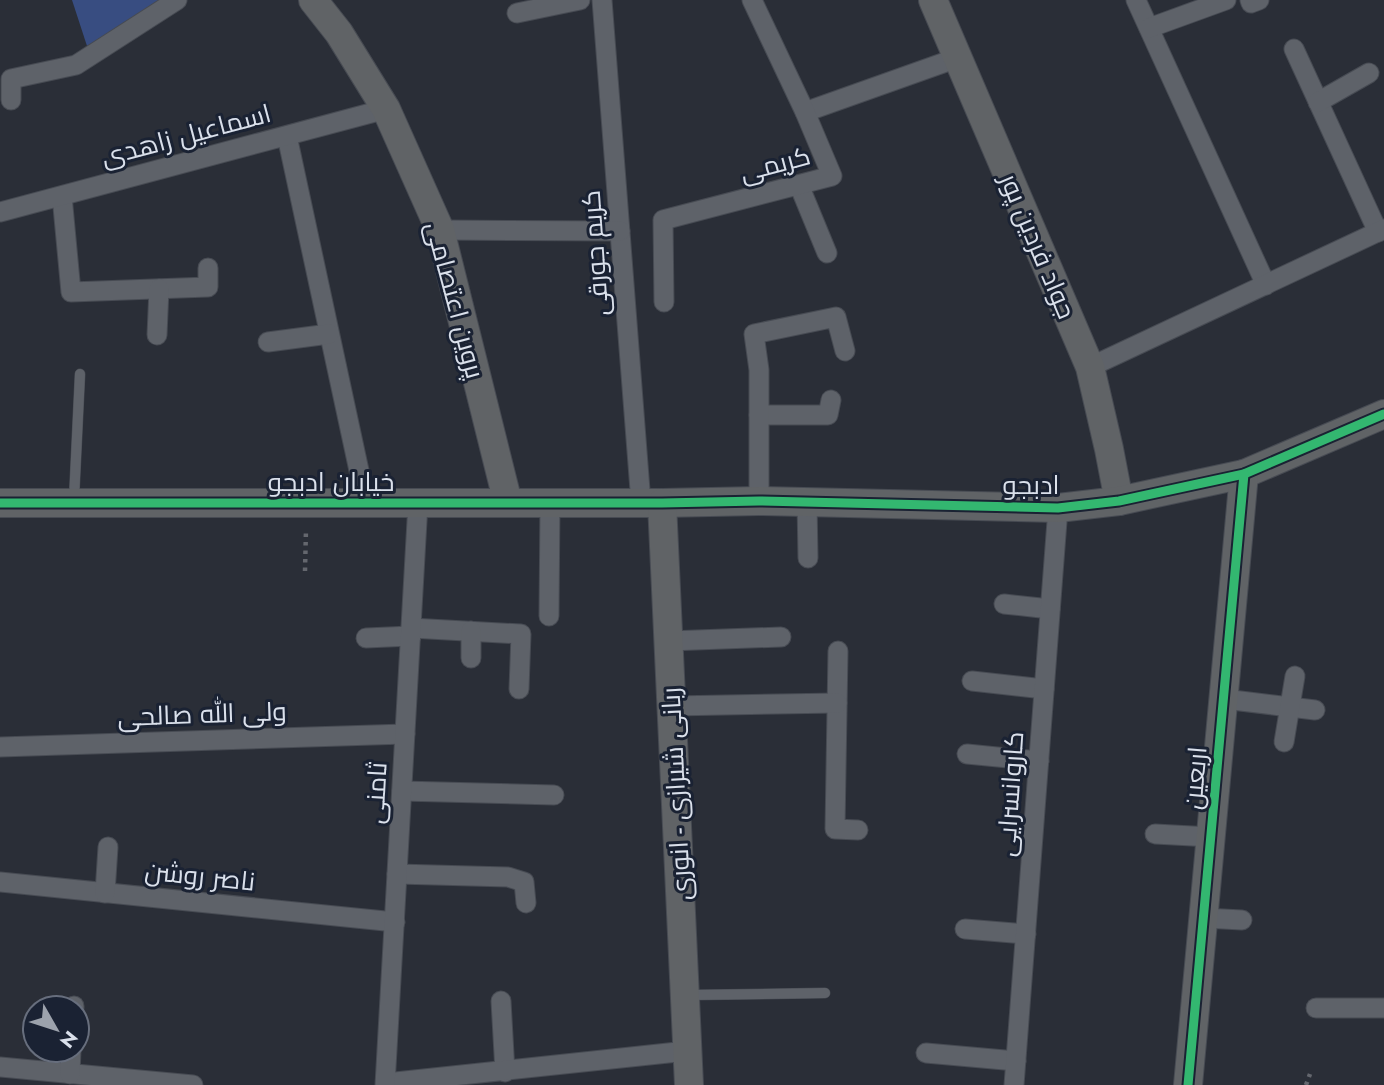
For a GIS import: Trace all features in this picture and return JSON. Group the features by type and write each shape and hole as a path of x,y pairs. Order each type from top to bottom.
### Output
{"street":[{"path":"11,100 11,79 76,65 177,0"},
{"name":"پروین اعتصامی","path":"313,0 339,33 386,109 440,230 508,503"},
{"path":"517,13 541,4 580,0"},
{"name":"کریم جورقی","path":"602,0 620,231 652,503"},
{"name":"کریمی","path":"664,302 663,220 832,176 752,0"},
{"path":"1136,0 1266,285"},
{"path":"1149,28 1226,0"},
{"path":"1250,0 1251,3 1259,0"},
{"name":"جواد فردین پور","path":"936,1 957,58 1090,367 1118,501"},
{"path":"1090,367 1381,231 1294,49"},
{"path":"805,112 957,58"},
{"path":"1318,102 1370,73"},
{"name":"اسماعیل زاهدی","path":"0,212 386,109"},
{"path":"286,136 366,503"},
{"path":"799,185 827,253"},
{"path":"62,196 71,292 208,287 208,268"},
{"path":"440,230 620,231"},
{"path":"157,335 159,289"},
{"path":"759,500 759,370 754,334 836,317 845,351"},
{"path":"268,342 329,334"},
{"path":"759,415 828,415 831,400"},
{"name":"ادبجو","path":"652,503 759,500 1058,508 1118,501 1244,474 1384,414"},
{"name":"اربعین","path":"1188,1085 1244,474"},
{"path":"807,502 808,558"},
{"name":"خیابان ادبجو","path":"0,503 652,503"},
{"name":"ثامنی","path":"386,1084 418,503"},
{"path":"549,616 550,503"},
{"name":"ربانی شیرازی - انوری","path":"652,503 668,641 689,1085"},
{"name":"کاروانسرایی","path":"1014,1085 1058,508"},
{"path":"1004,604 1050,609"},
{"path":"471,631 471,658"},
{"path":"366,638 411,632 521,634 519,689"},
{"path":"668,641 781,637"},
{"path":"838,651 835,829 858,830"},
{"path":"1284,741 1295,676"},
{"path":"972,681 1044,689"},
{"path":"1224,699 1315,710"},
{"path":"672,706 837,703"},
{"name":"ولی الله صالحی","path":"0,747 405,734"},
{"path":"967,754 1039,761"},
{"path":"402,791 554,795"},
{"path":"1155,834 1211,837"},
{"path":"105,893 108,847"},
{"path":"397,874 508,877 524,882 526,903"},
{"name":"ناصر روشن","path":"0,882 395,922"},
{"path":"1204,918 1242,920"},
{"path":"965,929 1026,934"},
{"path":"501,1001 505,1072"},
{"path":"1316,1008 1384,1009"},
{"path":"386,1084 687,1051"},
{"path":"926,1053 1016,1061"},
{"path":"70,1064 70,1074"},
{"path":"0,1067 193,1085"}],"lane":[{"path":"73,503 80,374"},
{"path":"685,996 825,993"}],"path":[{"path":"305,571 307,503"},
{"path":"1306,1085 1310,1074"}],"shaded area":[{"path":"72,0 162,0 87,46"}],"cycle path":[{"path":"0,503 759,501 1058,508 1119,501 1244,474 1384,414"},
{"path":"1188,1085 1244,474"}]}
